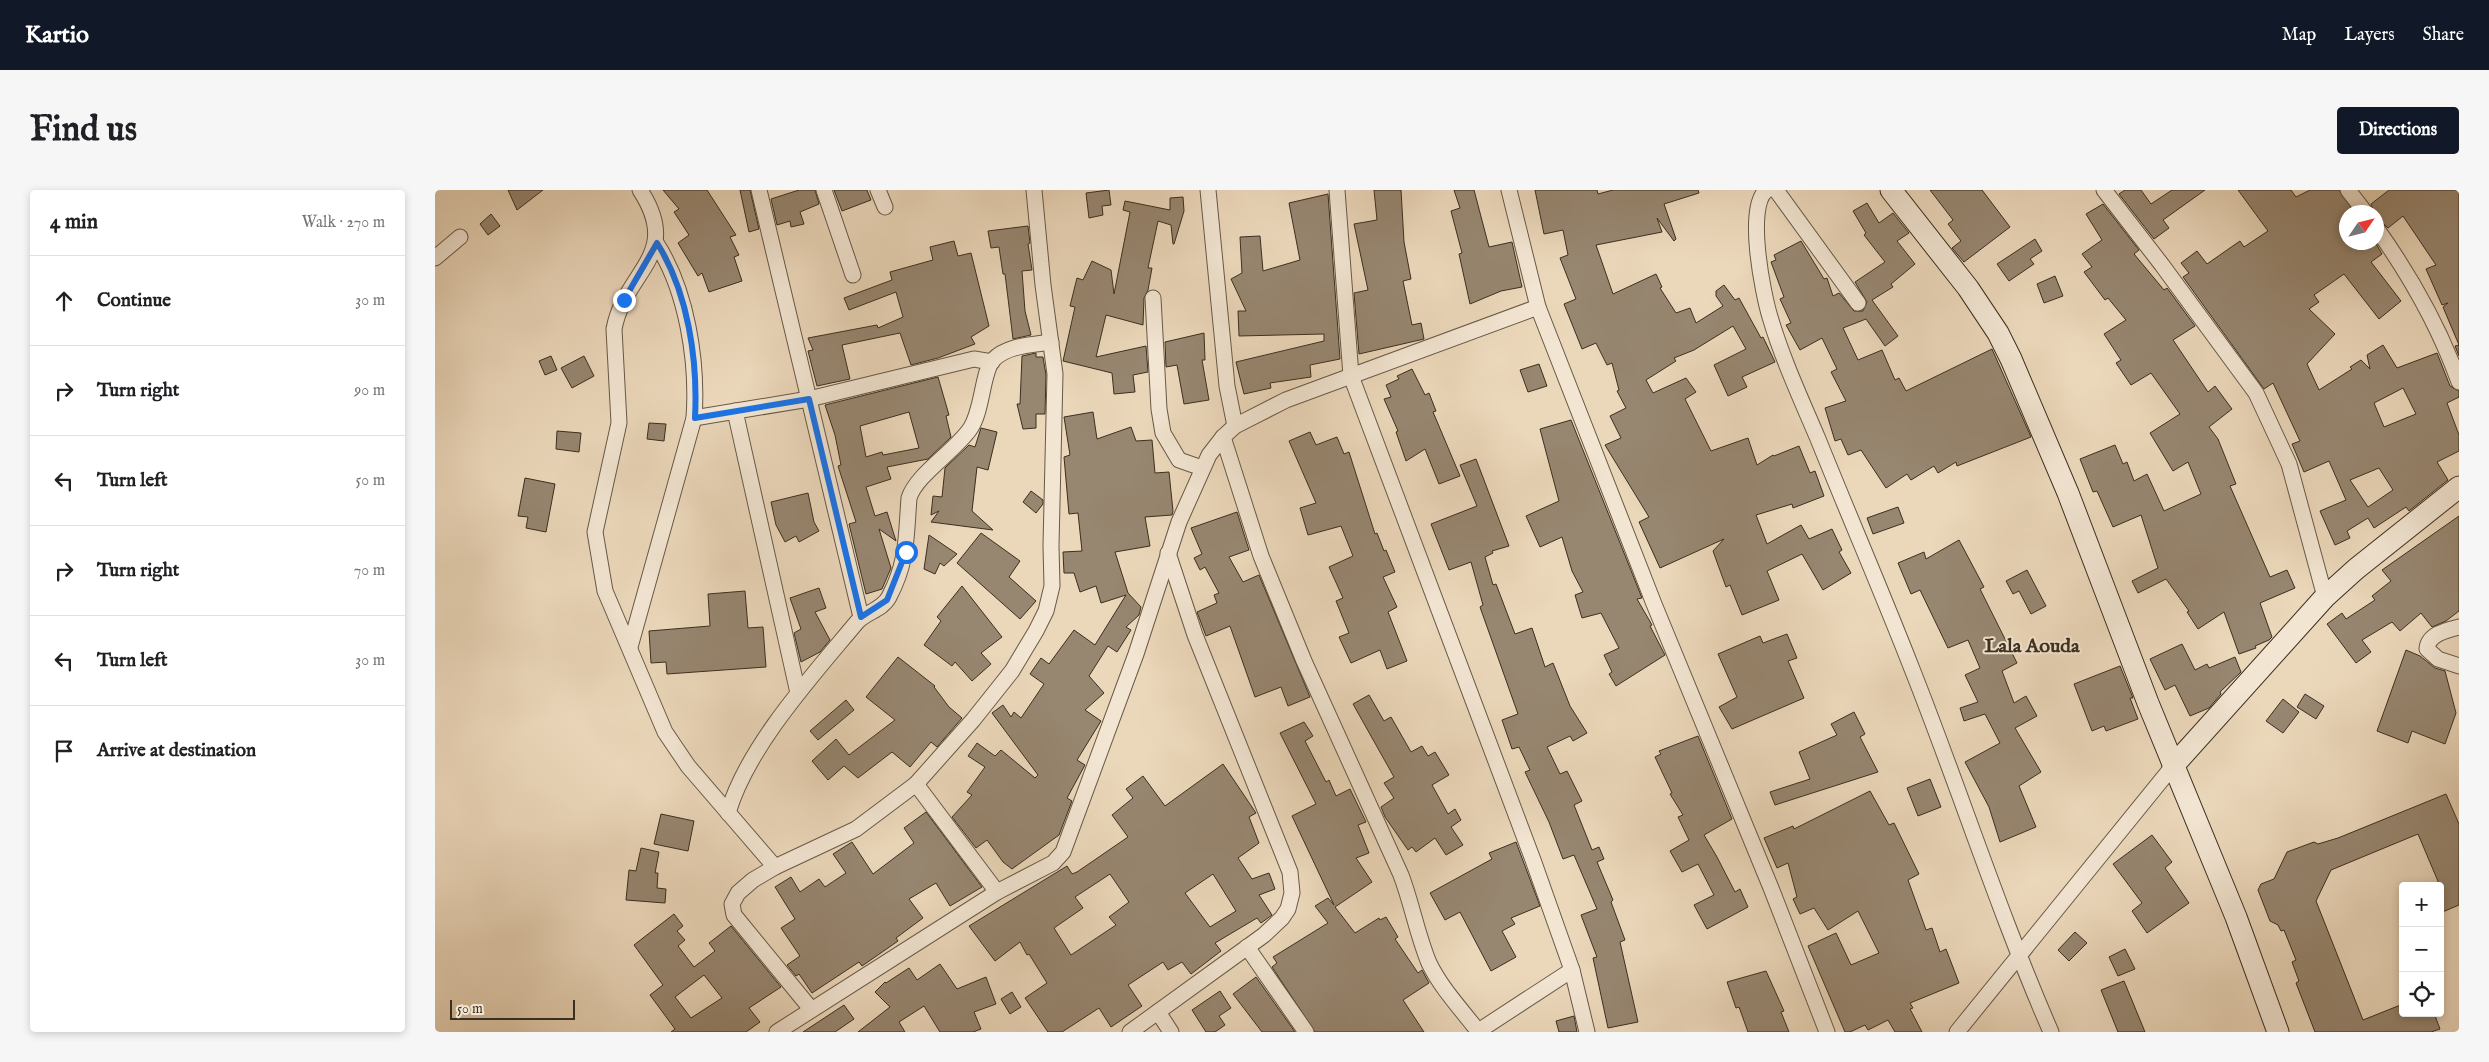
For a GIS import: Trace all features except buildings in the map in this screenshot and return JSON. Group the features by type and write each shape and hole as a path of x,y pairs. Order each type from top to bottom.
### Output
{"main road":[{"path":"1891,190 1968,288 1998,333 2011,359 2068,493 2173,766 2236,917 2278,1032"},
{"path":"2173,766 2325,597 2356,569 2459,487"}],"street":[{"path":"630,647 695,418 695,374 682,298 670,266 657,243 656,223 640,190"},
{"path":"759,190 861,617"},
{"path":"824,190 853,275"},
{"path":"878,190 885,207"},
{"path":"811,1009 734,915 732,904 738,893 753,880 775,867 856,829 916,784 973,720 1012,671 1036,631 1045,611 1052,586 1051,536 1055,374 1034,190"},
{"path":"1208,190 1227,386 1235,426"},
{"path":"1337,190 1351,376 1533,860 1572,970 1587,1032"},
{"path":"1509,190 1538,307 1654,604 1771,888 1827,1032"},
{"path":"2104,190 2256,393 2289,464 2325,597"},
{"path":"2348,190 2360,205"},
{"path":"1766,191 1858,304"},
{"path":"1766,191 1757,224 1761,280 1770,318 1912,669 2019,958 2051,1032"},
{"path":"435,258 460,237"},
{"path":"2384,240 2420,294 2437,328 2459,382"},
{"path":"657,243 617,314 614,329 619,423 595,532 605,591 665,732 688,766 775,867"},
{"path":"1153,298 1159,409 1163,433 1179,460 1202,468"},
{"path":"777,1032 997,892 1053,863 1067,846 1136,654 1168,553 1202,468 1223,437 1235,426 1286,400 1538,307"},
{"path":"728,813 734,792 743,774 798,693 861,617 880,607 889,596 906,552 911,489 954,448 977,418 992,362 1003,352 1051,342"},
{"path":"695,418 809,399 974,360 992,362"},
{"path":"735,411 798,693"},
{"path":"1223,437 1261,556 1304,661 1401,875 1409,897 1419,937 1430,964 1443,987 1477,1031 1572,970"},
{"path":"1130,1032 1264,935 1288,909 1292,893 1290,872 1195,635 1168,553"},
{"path":"2459,627 2439,634 2429,641 2427,649 2438,659 2459,666"},
{"path":"1957,1032 2173,766"},
{"path":"916,784 997,892"},
{"path":"1247,948 1306,1032"},
{"path":"1158,1012 1171,1032"}],"district":[{"name":"Lala Aouda","path":"2032,645"}],"route":[{"path":"624,300 657,243 670,266 682,298 695,374 695,418 809,399 861,617 880,607 887,600 893,589 906,552"}]}
